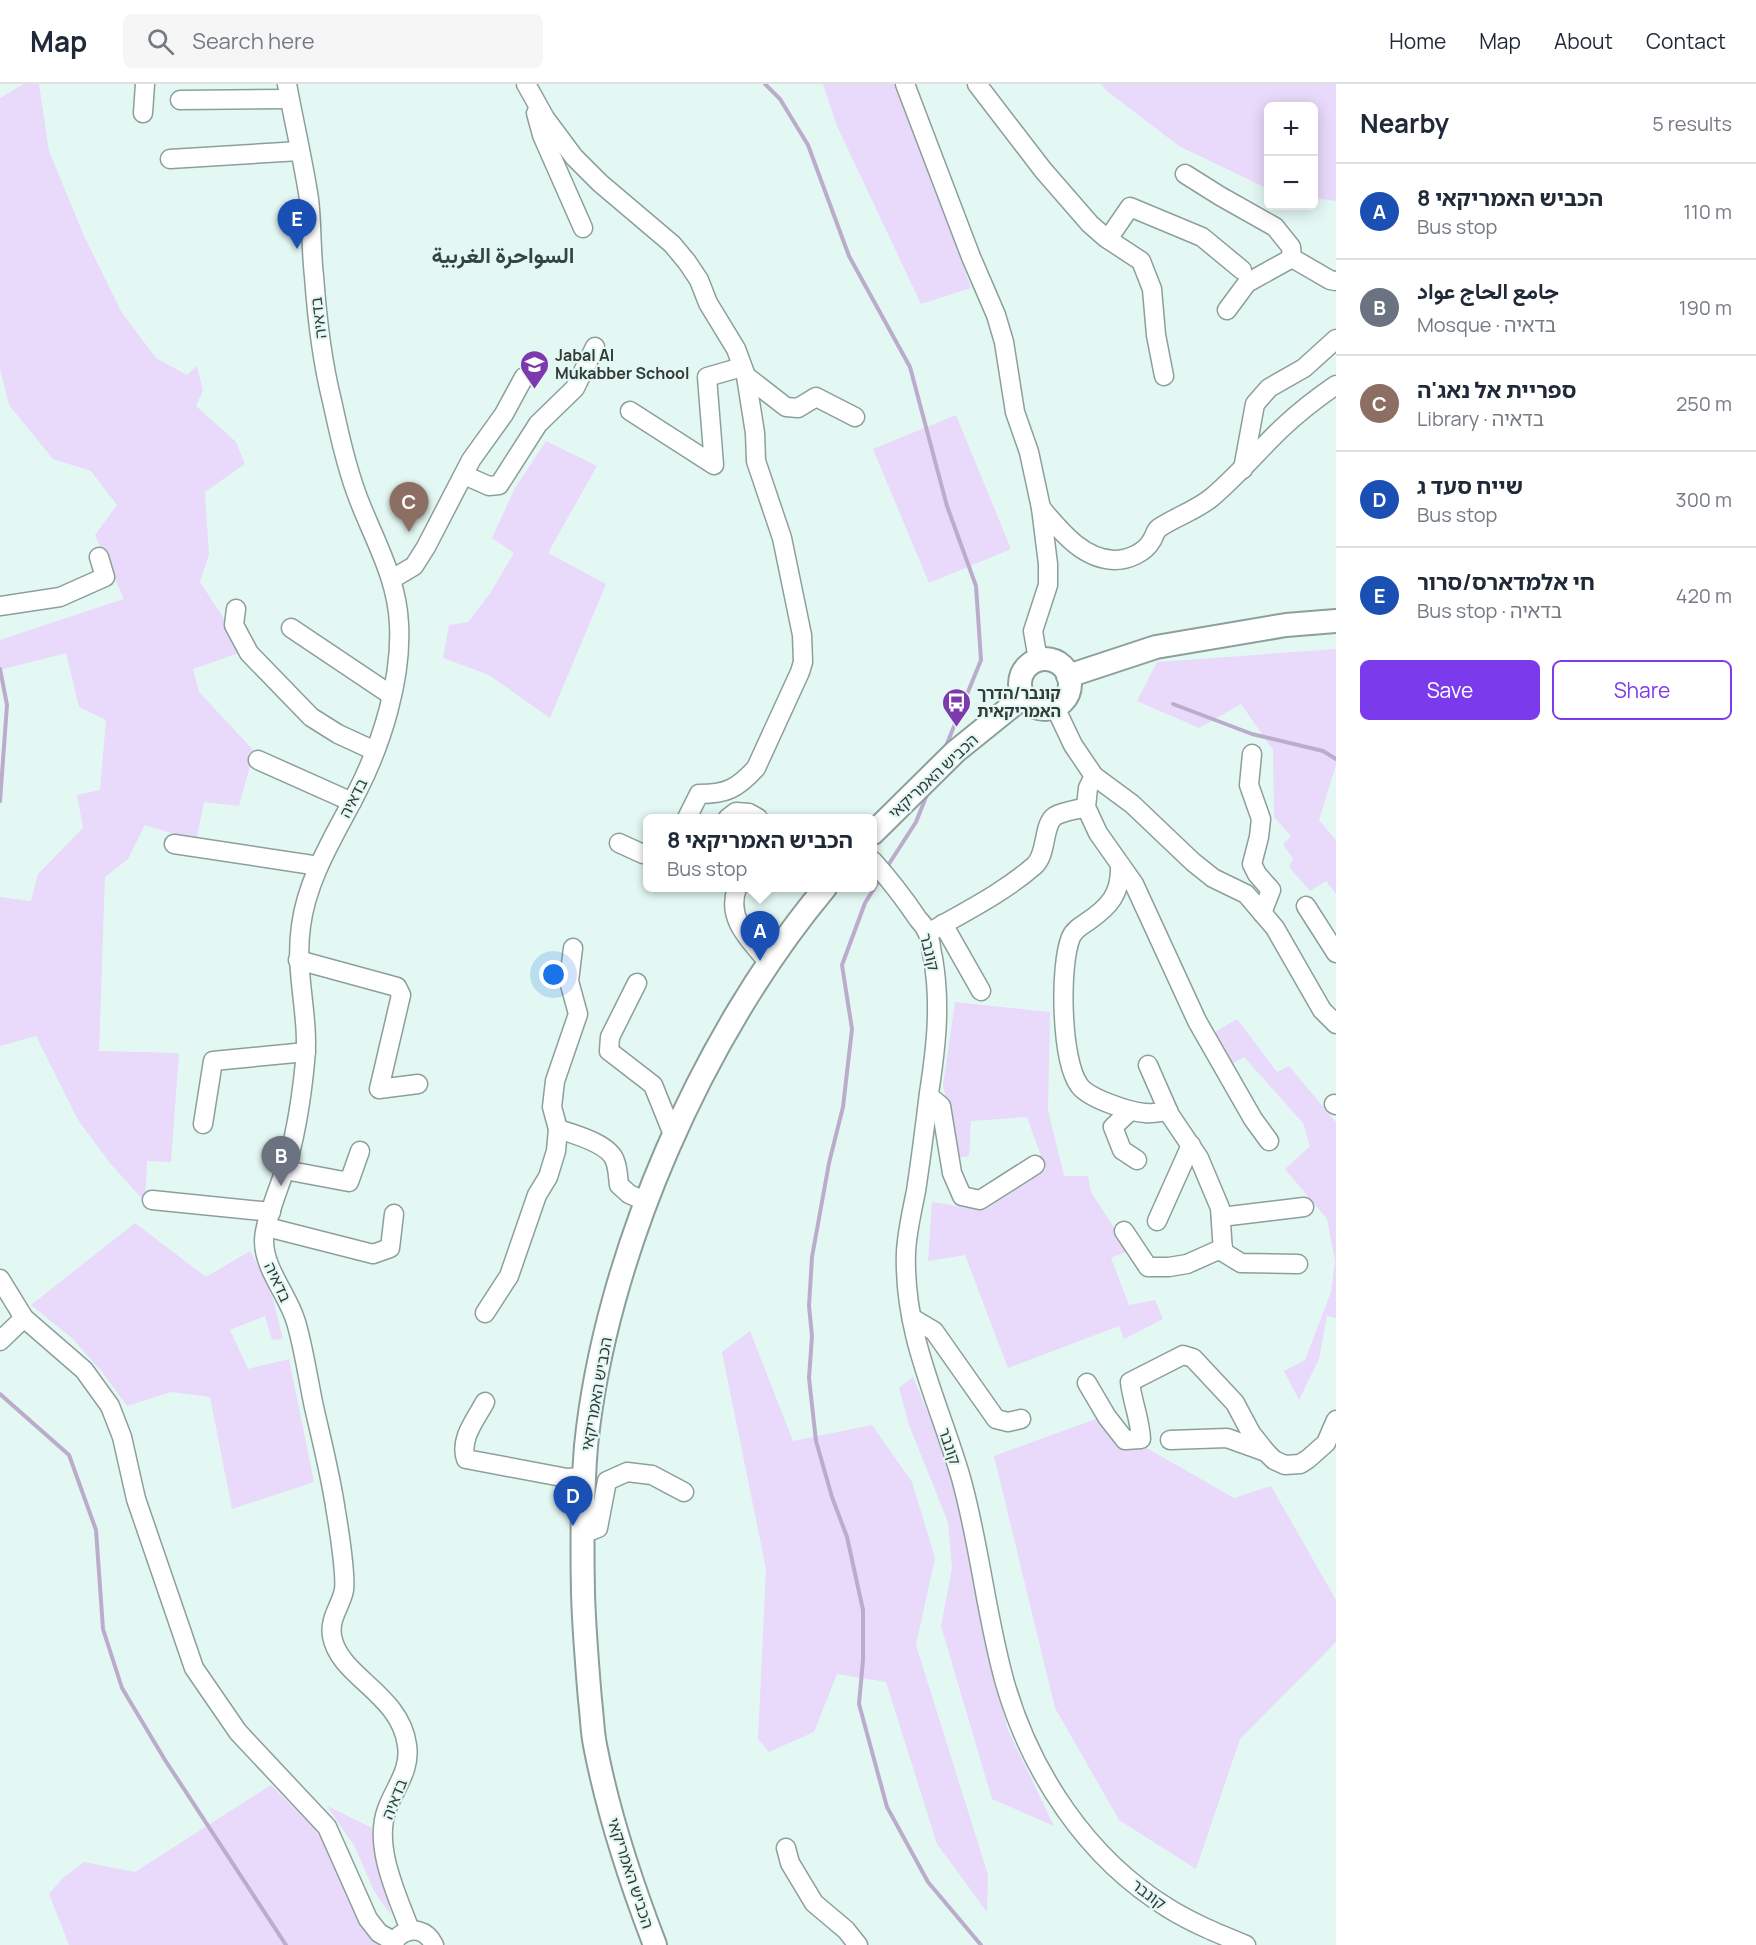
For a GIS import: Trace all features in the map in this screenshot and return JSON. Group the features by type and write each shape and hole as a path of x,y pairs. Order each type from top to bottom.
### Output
{"main road":[{"path":"1068,675 1156,647 1286,625 1336,621"},
{"path":"1038,660 1053,660 1068,675 1069,690 1061,703 1055,707 1048,709 1034,707 1023,697 1021,675 1025,668 1038,660"},
{"name":"הכביש האמריקאי","path":"877,829 955,752 1023,697"},
{"name":"הכביש האמריקאי","path":"655,1945 634,1892 613,1820 595,1744 584,1639 582,1534 587,1444 596,1385 610,1316 639,1220 674,1137 707,1068 768,962 822,892"}],"street":[{"path":"143,113 145,84"},
{"path":"526,84 542,135 583,228"},
{"path":"526,84 545,118 574,157 600,183 672,244 699,280 708,303 736,349 744,371 756,460 782,538 802,635 803,662 800,672 756,768 735,788 720,794 699,794 689,814"},
{"path":"905,84 996,315 1004,342 1015,412 1029,452 1041,508 1048,585 1033,631 1038,660"},
{"path":"977,84 1043,170 1090,224 1108,240 1141,261 1152,289 1156,335 1164,376"},
{"path":"180,100 288,91"},
{"name":"בדאיה","path":"288,91 309,201 320,339 330,393 342,445 357,494 392,579 399,624 398,659 388,715 352,802 319,866 302,917 298,960 306,1052 300,1101 290,1152 263,1236 266,1256 296,1320 336,1509 344,1589 330,1630 335,1647 344,1660 393,1709 404,1730 408,1749 407,1768 386,1810 383,1826 386,1864 410,1930"},
{"path":"170,159 300,151"},
{"path":"1185,174 1275,227 1291,247 1292,258"},
{"path":"1108,240 1130,207 1202,237 1242,270"},
{"path":"1292,258 1330,280 1336,280"},
{"path":"1227,310 1247,283 1292,258"},
{"path":"1243,469 1255,404 1269,388 1304,368 1336,339"},
{"path":"464,475 489,486 499,485 538,424 575,388 595,347"},
{"path":"630,411 714,465 707,377 744,371 786,407 798,408 816,397 855,417"},
{"path":"392,579 414,566 471,460 504,414 524,377"},
{"path":"1041,508 1064,536 1079,547 1099,558 1114,560 1130,557 1145,550 1157,530 1209,500 1281,429 1313,401 1336,385"},
{"path":"0,606 60,597 105,577 99,557"},
{"path":"236,609 234,625 249,653 311,717 339,735 375,751"},
{"path":"291,628 391,695"},
{"path":"1055,707 1077,752 1094,776 1132,804 1213,878 1246,894 1275,928 1322,1010 1336,1024"},
{"path":"1252,754 1249,785 1261,819 1252,864 1257,874 1271,890 1262,913"},
{"path":"258,760 352,802"},
{"path":"1094,776 1088,788 1086,807 1098,833 1134,884 1197,1021 1253,1119 1269,1141"},
{"path":"981,990 936,928 1012,883 1037,864 1044,848 1048,824 1054,817 1086,807"},
{"path":"734,814 736,812 750,814"},
{"path":"619,843 643,854"},
{"path":"174,844 319,866"},
{"name":"קונבר","path":"877,866 936,928 938,1014 929,1096 906,1250 912,1318 919,1355 960,1476 973,1525 1005,1682 1022,1733 1042,1776 1076,1825 1102,1854 1134,1884 1166,1907 1194,1923 1246,1945"},
{"path":"1120,866 1120,878 1105,910 1077,929 1071,936 1063,985 1071,1070 1078,1084 1089,1093 1130,1111 1147,1114 1168,1111"},
{"path":"736,892 733,907 737,923 768,962"},
{"path":"1306,906 1336,953"},
{"path":"485,1313 508,1276 532,1206 548,1176 556,1151 558,1129 552,1107 555,1081 578,1014 569,981 573,948"},
{"path":"298,960 397,987 401,995 379,1089 418,1084"},
{"path":"637,983 610,1037 609,1051 653,1085 674,1137"},
{"path":"203,1124 213,1061 306,1052"},
{"path":"1148,1065 1168,1111 1191,1145 1220,1208 1224,1252 1242,1263 1298,1264"},
{"path":"929,1096 941,1106 952,1173 962,1196 980,1200 1035,1165"},
{"path":"1130,1111 1113,1127 1122,1149 1137,1160"},
{"path":"558,1129 591,1141 608,1152 615,1160 618,1185 629,1194 647,1202"},
{"path":"1157,1221 1191,1145"},
{"path":"285,1170 349,1182 360,1151"},
{"path":"152,1200 269,1219 374,1254 390,1248 394,1214"},
{"path":"1221,1218 1304,1207"},
{"path":"1124,1231 1148,1267 1187,1264 1223,1248"},
{"path":"0,1279 24,1318 84,1370 110,1406 122,1437 136,1499 194,1668 238,1732 327,1827 368,1919 379,1933 395,1944 401,1935 410,1930 423,1932 434,1945"},
{"path":"0,1341 24,1318"},
{"path":"912,1318 934,1331 996,1419 1008,1422 1021,1419"},
{"path":"1087,1383 1107,1417 1125,1440 1138,1440 1141,1438 1140,1421 1130,1382 1183,1355 1193,1358 1235,1403 1251,1433 1266,1452 1274,1460 1286,1465 1300,1464 1326,1443 1336,1420"},
{"path":"485,1402 465,1441 463,1450 466,1459 567,1478 584,1477"},
{"path":"1170,1440 1227,1438 1266,1452"},
{"path":"582,1534 598,1528 607,1481 627,1472 652,1475 684,1492"},
{"path":"786,1848 790,1863 814,1903 846,1930 858,1945"}],"shaded area":[{"path":"24,84 39,84 49,151 84,236 122,313 156,358 187,375 197,366 203,390 196,406 236,442 245,464 205,492 209,555 200,582 245,651 193,669 199,692 254,751 239,806 204,802 196,841 145,825 128,859 105,877 99,1051 179,1053 171,1162 147,1161 145,1202 110,1163 78,1120 36,1036 0,1046 0,897 31,901 38,874 83,828 77,795 100,790 106,720 79,707 66,653 0,670 0,640 124,599 95,535 117,505 91,471 53,459 9,405 0,369 0,98"},
{"path":"823,84 897,84 971,288 921,304 837,126"},
{"path":"1101,84 1336,84 1336,201 1318,199 1318,102 1264,102 1264,187 1179,146"},
{"path":"956,415 1011,549 929,583 873,449"},
{"path":"546,441 597,466 548,553 606,584 550,718 489,675 443,658 449,625 468,622 489,595 514,553 492,538 514,490"},
{"path":"1336,649 1336,765 1319,820 1336,840 1336,894 1326,881 1310,891 1289,867 1293,859 1283,844 1291,836 1274,817 1273,750 1241,704 1199,728 1137,701 1157,662"},
{"path":"955,1002 1050,1012 1048,1110 1064,1176 1088,1176 1091,1192 1129,1251 1111,1258 1129,1305 1155,1300 1163,1319 1124,1339 1119,1326 1008,1368 965,1255 928,1261 932,1202 985,1210 1046,1170 1027,1117 971,1121 969,1156 960,1158 943,1085"},
{"path":"1237,1019 1277,1072 1289,1066 1336,1122 1336,1318 1327,1316 1319,1359 1299,1400 1284,1371 1305,1360 1331,1292 1335,1261 1327,1219 1285,1169 1310,1146 1303,1123 1244,1057 1228,1066 1215,1032"},
{"path":"135,1223 206,1277 250,1251 270,1288 283,1339 272,1340 265,1316 230,1330 248,1369 289,1359 314,1482 232,1509 210,1397 171,1392 127,1406 102,1372 72,1338 31,1305"},
{"path":"750,1331 793,1441 872,1425 912,1482 935,1558 916,1645 988,1875 987,1912 937,1844 886,1682 837,1674 814,1732 769,1752 758,1739 766,1569 722,1352"},
{"path":"913,1377 949,1465 1007,1728 1054,1826 992,1799 941,1626 952,1568 948,1522 909,1425 899,1388"},
{"path":"1096,1419 1234,1498 1271,1486 1336,1600 1336,1642 1240,1739 1196,1869 1119,1820 1055,1708 994,1456"},
{"path":"271,1785 311,1825 331,1850 389,1945 69,1945 49,1894 63,1878 84,1862 135,1872"},
{"path":"327,1806 372,1828 391,1915 374,1891 355,1847"}],"waterway":[{"path":"765,84 780,99 808,145 849,256 910,367 947,506 976,586 981,660 946,746"},
{"path":"0,669 7,705 0,801"},
{"path":"1173,704 1252,734 1323,751 1336,759"},
{"path":"887,867 916,822 928,792"},
{"path":"877,884 880,879"},
{"path":"872,892 865,903 842,965 852,1029 843,1107 829,1163 812,1257 809,1306 812,1336 809,1378 816,1441 832,1497 847,1537 863,1610 863,1660 859,1704 887,1807 928,1882 981,1945"},
{"path":"0,1394 69,1455 96,1530 103,1629 122,1688 165,1760 286,1945"}],"place":[{"name":"חי אלמדארס/סרור","path":"297,249"},
{"name":"Jabal Al Mukabber School","path":"534,390"},
{"name":"ספריית אל נאג'ה","path":"409,532"},
{"name":"קונבר/הדרך האמריקאית","path":"956,728"},
{"name":"הכביש האמריקאי 8","path":"760,961"},
{"name":"جامع الحاج عواد","path":"281,1186"},
{"name":"שייח סעד ג","path":"573,1526"}],"district":[{"name":"السواحرة الغربية","path":"503,255"}]}
